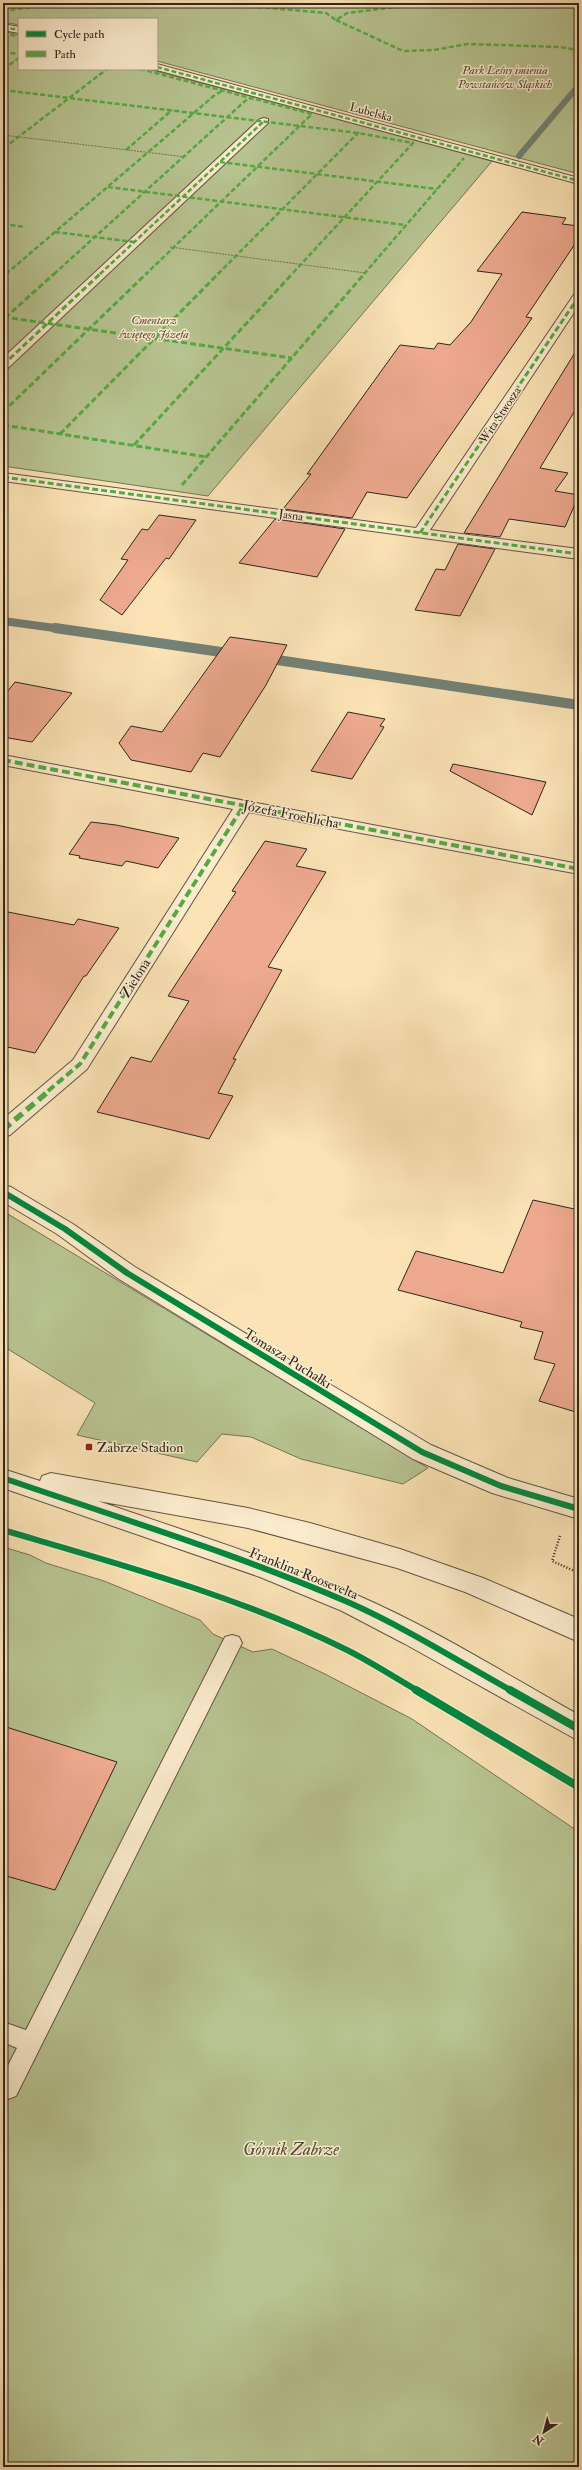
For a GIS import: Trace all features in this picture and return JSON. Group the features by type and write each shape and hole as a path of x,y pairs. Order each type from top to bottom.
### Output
{"street":[{"path":"3,27 18,30"},
{"name":"Lubelska","path":"158,67 579,181"},
{"path":"3,365 264,121"},
{"name":"Wita Stwosza","path":"420,533 579,296"},
{"name":"Jasna","path":"3,478 579,554"},
{"name":"Józefa Froehlicha","path":"3,760 579,869"},
{"name":"Zielona","path":"3,1130 80,1064 244,805"},
{"name":"Tomasza Puchałki","path":"3,1192 65,1228 127,1274 422,1452 501,1486 579,1509"},
{"path":"3,1474 248,1518 310,1533 400,1559 474,1584 579,1631"},
{"name":"Franklina Roosevelta","path":"3,1478 269,1570 351,1604 421,1640 579,1729"}],"lane":[{"path":"8,2088 232,1644"},
{"path":"3,2032 31,2043"}],"path":[{"path":"3,135 220,162"},
{"path":"134,242 366,273"},
{"path":"567,1537 560,1536 552,1561 579,1573"}],"green space":[{"name":"Park Leśny imienia Powstańców Śląskich","path":"3,3 579,3 579,174 158,61 158,18 18,18 18,25 3,22"},
{"name":"Cmentarz świętego Józefa","path":"3,31 18,35 18,70 152,70 493,160 208,496 3,466"},
{"path":"3,1211 428,1468 403,1484 301,1459 251,1437 222,1434 197,1462 77,1435 95,1403 3,1346"},
{"name":"Górnik Zabrze","path":"3,1547 30,1555 46,1563 104,1581 200,1620 213,1634 253,1652 272,1649 323,1673 412,1719 579,1832 579,2467 3,2467"}],"building":[{"path":"522,212 566,218 562,224 579,226 579,238 526,317 532,318 407,498 367,492 352,518 283,509 311,474 307,474 400,345 434,349 438,343 450,345 471,322 502,274 477,271"},
{"path":"579,346 579,404 540,468 568,473 555,491 579,495 565,527 509,519 500,537 464,533"},
{"path":"159,515 196,520 169,559 166,558 122,615 100,600 128,560 121,559 142,529 148,530"},
{"path":"275,519 345,529 317,577 239,563"},
{"path":"458,544 495,549 460,616 415,610 436,569 445,570"},
{"path":"230,637 287,645 266,685 220,757 203,753 191,772 131,760 119,743 131,726 162,732"},
{"path":"15,682 72,693 32,742 3,737 3,697"},
{"path":"348,712 385,719 380,726 384,727 352,779 311,771"},
{"path":"453,764 546,782 532,815 450,771"},
{"path":"91,822 116,825 179,838 158,868 126,861 122,866 79,858 80,856 69,854"},
{"path":"265,841 307,849 296,866 326,872 268,967 282,970 233,1059 236,1059 218,1093 233,1096 209,1139 97,1112 131,1057 151,1062 189,1001 168,996 236,892 232,891"},
{"path":"3,911 74,925 78,919 119,928 86,976 84,976 35,1053 3,1046"},
{"path":"533,1200 579,1210 579,1413 539,1401 555,1364 534,1359 543,1332 520,1327 522,1322 398,1290 416,1251 503,1273"},
{"path":"3,1726 117,1762 55,1890 3,1875"}],"waterway":[{"path":"519,156 579,85"},
{"path":"3,621 61,629"},
{"path":"55,628 61,629"},
{"path":"61,629 235,654"},
{"path":"264,658 579,705"}],"marked path":[{"path":"3,11 61,3"},
{"path":"213,3 326,13 336,20 347,13 430,3"},
{"path":"336,20 403,51 434,50 467,44 559,47 579,50"},
{"path":"3,27 18,30"},
{"path":"3,33 18,37"},
{"path":"3,52 18,54"},
{"path":"3,69 18,59"},
{"path":"158,67 579,181"},
{"path":"4,148 106,70"},
{"path":"3,412 312,114 144,70"},
{"path":"3,90 358,133 413,143 134,445"},
{"path":"3,277 216,94 223,91"},
{"path":"5,318 245,101 251,98"},
{"path":"126,150 172,110"},
{"path":"3,365 264,121"},
{"path":"60,434 360,131"},
{"path":"182,485 464,158"},
{"path":"220,162 437,189"},
{"path":"108,187 405,225"},
{"path":"3,224 24,227"},
{"path":"55,232 134,242"},
{"path":"420,533 579,296"},
{"path":"3,317 292,358"},
{"path":"3,425 207,457"},
{"path":"3,477 579,554"},
{"path":"3,760 579,869"},
{"path":"3,1130 80,1064 244,805"}],"cycle path":[{"path":"3,1192 65,1229 127,1273 422,1452 501,1486 579,1509"},
{"path":"3,1478 269,1570 351,1604 414,1636 579,1729"},
{"path":"3,1530 144,1571 250,1609 347,1650 547,1766 579,1787"}],"place":[{"name":"Zabrze Stadion","path":"89,1447"}]}
